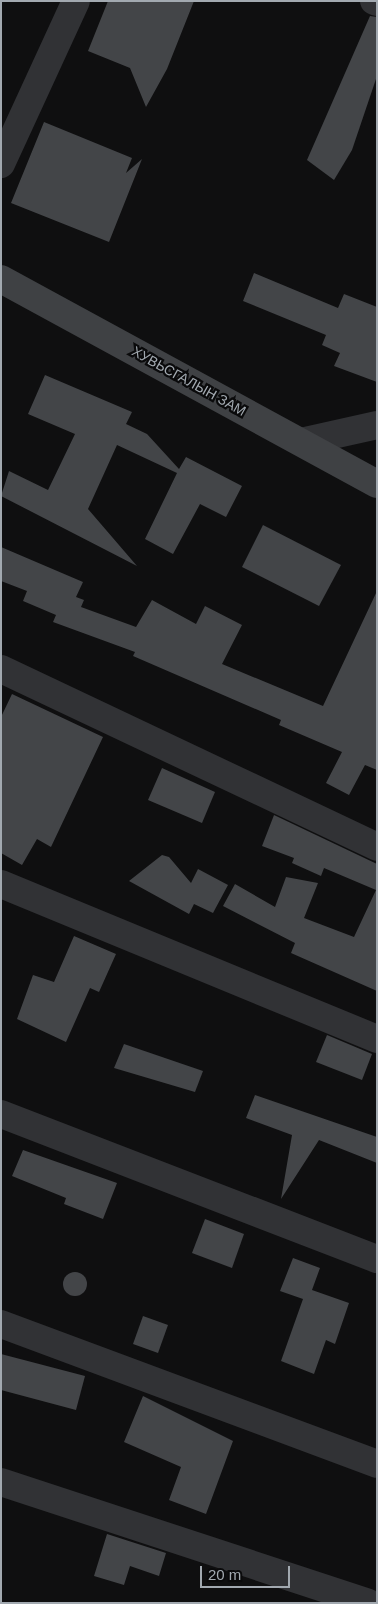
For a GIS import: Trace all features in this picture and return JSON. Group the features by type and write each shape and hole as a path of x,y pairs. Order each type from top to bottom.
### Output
{"main road":[{"name":"ХУВЬСГАЛЫН ЗАМ","path":"2,280 377,484"}],"street":[{"path":"1,164 76,1"},
{"path":"301,442 377,425"},
{"path":"1,668 377,847"},
{"path":"1,884 377,1039"},
{"path":"1,1114 377,1260"},
{"path":"1,1324 377,1464"},
{"path":"1,1482 368,1603"}],"building":[{"path":"108,1 194,1 167,69 146,107 130,68 88,51"},
{"path":"370,16 377,17 377,76 352,150 334,180 307,160"},
{"path":"44,122 132,158 126,173 142,159 109,242 11,203"},
{"path":"254,273 338,308 344,294 377,307 377,382 334,366 340,353 322,345 326,335 243,301"},
{"path":"45,375 132,412 126,424 147,434 179,469 186,457 242,486 226,517 200,504 173,554 145,539 177,473 117,445 88,509 137,566 1,496 9,471 48,490 75,434 28,414"},
{"path":"263,525 341,565 319,606 242,567"},
{"path":"1,547 83,582 76,597 84,600 81,607 136,627 152,600 196,624 205,606 242,625 222,664 323,706 377,591 377,770 365,765 349,795 326,783 342,752 279,725 281,720 133,656 135,652 53,622 56,615 23,601 27,591 1,581"},
{"path":"12,694 103,737 51,847 37,839 22,865 1,853 1,717"},
{"path":"162,768 215,792 202,823 148,800"},
{"path":"274,815 377,864 377,991 291,953 295,943 223,906 235,884 275,907 286,877 318,883 304,918 354,937 376,890 324,868 321,876 292,863 294,858 262,846"},
{"path":"162,855 169,857 191,883 198,869 228,885 213,913 194,904 189,914 129,881"},
{"path":"74,936 116,954 99,992 90,988 66,1042 17,1019 33,975 54,982"},
{"path":"327,1035 372,1054 362,1080 316,1062"},
{"path":"124,1044 203,1071 195,1092 114,1068"},
{"path":"255,1095 377,1137 377,1163 319,1140 281,1199 292,1135 246,1118"},
{"path":"23,1150 117,1183 103,1219 64,1204 66,1198 12,1176"},
{"path":"205,1219 244,1234 232,1268 192,1253"},
{"path":"293,1258 320,1268 312,1290 349,1303 335,1344 326,1340 314,1374 281,1361 303,1299 280,1291"},
{"path":"75,1272 84,1275 87,1284 84,1293 75,1296 66,1293 63,1284 66,1275"},
{"path":"143,1316 168,1325 158,1353 133,1344"},
{"path":"1,1354 85,1376 76,1410 1,1390"},
{"path":"143,1396 233,1441 206,1514 169,1500 181,1467 124,1442"},
{"path":"107,1534 166,1553 159,1576 130,1566 124,1585 94,1576"}]}
